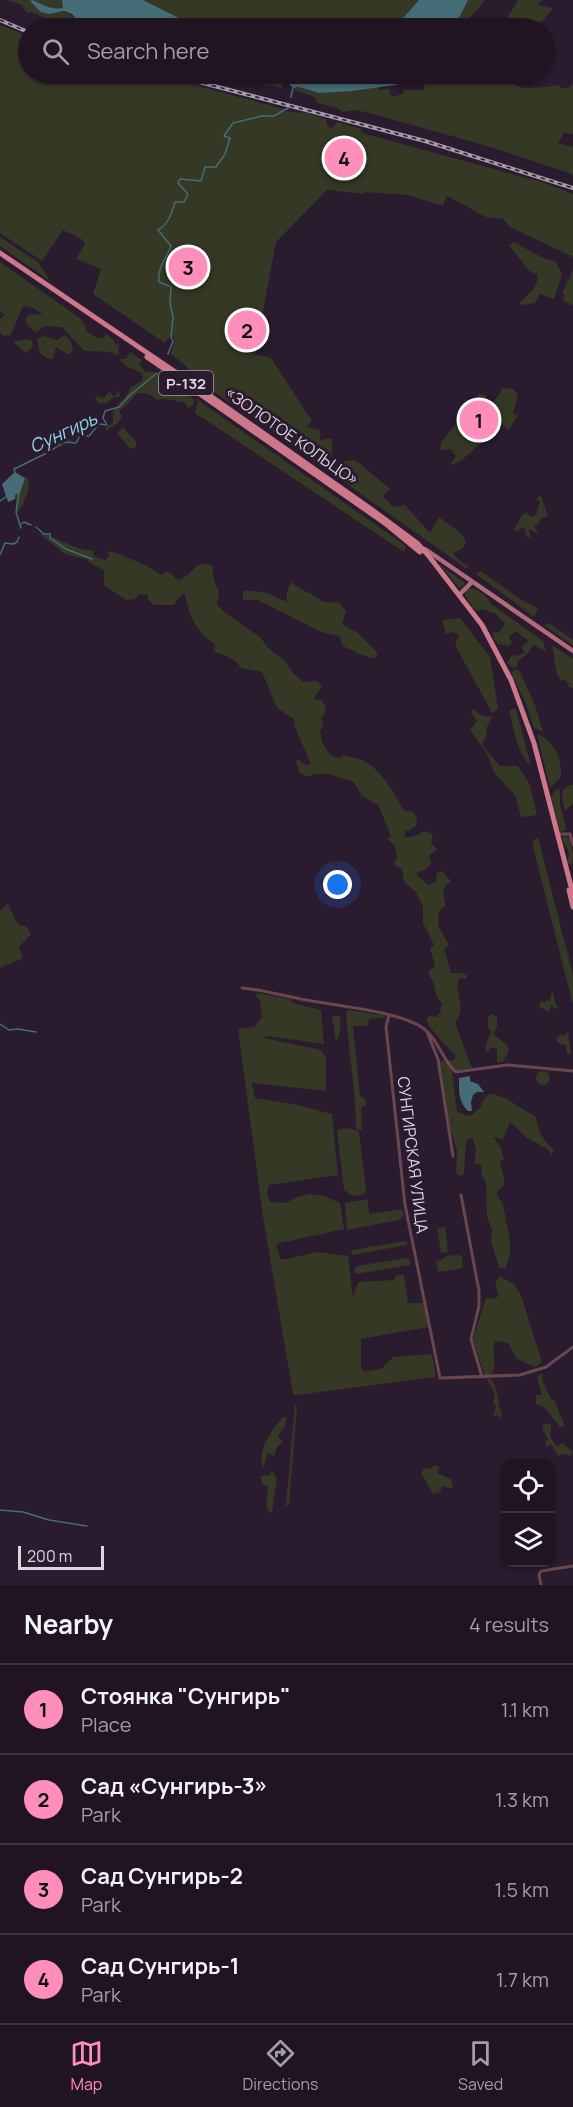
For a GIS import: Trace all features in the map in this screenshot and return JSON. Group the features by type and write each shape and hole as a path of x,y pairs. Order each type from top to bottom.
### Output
{"highway":[{"name":"«ЗОЛОТОЕ КОЛЬЦО»","path":"0,255 369,512 404,538 439,569"},
{"name":"«ЗОЛОТОЕ КОЛЬЦО»","path":"0,255 220,402 417,543"},
{"name":"Р-132","path":"417,543 489,636 518,694 534,743 573,894"},
{"name":"Р-132","path":"459,595 494,652 520,709 573,907"}],"main road":[{"path":"417,543 573,651"},
{"path":"439,569 439,565 445,563"},
{"path":"459,595 472,582"}],"street":[{"path":"558,834 570,834 573,845"},
{"path":"242,988 264,990 407,1019 434,1038 451,1068 456,1072 507,1065 573,1071"},
{"name":"СУНГИРСКАЯ УЛИЦА","path":"389,1015 386,1027 405,1205 440,1378 482,1377"},
{"path":"427,1032 438,1059 453,1156"},
{"path":"461,1195 479,1291 479,1306 471,1339 482,1377 520,1375 546,1367 573,1347"},
{"path":"540,1585 541,1571 573,1566"}],"shaded area":[{"path":"8,0 31,0 49,14 64,12 74,18 44,18 32,12 27,13 22,5"},
{"path":"33,0 62,0 63,8 48,7"},
{"path":"33,0 48,7 63,8 62,0 143,0 179,18 75,18 72,14 64,11 49,14 41,12 30,1"},
{"path":"143,0 419,0 403,18 179,18"},
{"path":"419,0 468,0 459,18 403,18"},
{"path":"468,0 485,0 470,18 459,18"},
{"path":"518,0 542,0 537,5 553,8 544,18 507,18"},
{"path":"0,25 18,32 18,84 191,84 284,109 277,115 286,111 303,112 326,119 328,127 333,128 337,122 361,129 362,133 545,183 573,194 573,257 510,227 503,219 486,217 447,196 443,206 408,195 327,190 276,242 255,354 271,358 312,421 307,427 320,430 320,440 332,438 332,456 306,443 343,474 343,461 358,462 390,489 383,496 393,507 405,505 430,533 439,517 462,534 466,543 462,549 454,552 454,555 468,567 467,569 241,409 243,405 232,397 229,402 213,391 171,354 175,339 171,335 165,343 93,294 101,269 76,259 85,244 83,240 63,230 42,261 0,233"},
{"path":"263,84 283,84 281,88"},
{"path":"289,84 397,84 319,93 299,87 293,88"},
{"path":"423,84 513,84 523,88 556,85 566,89 573,84 573,134 564,133 558,143 573,147 573,177 572,174 494,148 356,110 343,112 336,107 316,102 315,97 293,90 299,87 319,93 378,87 379,90 389,88 391,97 403,94 404,90 424,90 425,86"},
{"path":"0,237 39,263 51,282 0,246"},
{"path":"514,242 543,258 555,261 562,274 554,299 540,294 535,303 521,305 519,303 537,282 537,274 529,271 509,245"},
{"path":"0,262 80,318 86,331 97,338 103,338 106,334 113,339 116,345 120,344 119,355 84,351 62,327 45,326 35,333 26,323 26,317 32,314 43,315 34,308 23,306 11,335 4,336 0,333 0,319 5,315 0,311"},
{"path":"573,269 573,305 563,301 564,295 562,294"},
{"path":"65,335 73,349 69,355 56,347 53,359 48,359 40,353 37,339 43,336 57,340"},
{"path":"28,339 32,341 33,346 26,353 14,343 16,341"},
{"path":"130,352 143,361 139,363 145,372 168,375 194,400 193,406 188,408 184,402 157,400 149,394 137,393 119,411 122,416 118,423 106,431 105,428 113,423 113,412 126,397 130,388 143,380 142,373 126,366 119,359 126,359"},
{"path":"503,388 513,389 518,394 513,413 518,416 508,430 502,425 462,460 452,465 456,456 451,449 440,450 441,443 479,394 486,395 488,410"},
{"path":"119,390 120,397 112,398 109,402 99,404 96,400 95,396 104,398 110,391 115,396"},
{"path":"198,400 406,546 404,552 195,413"},
{"path":"70,423 75,423 75,430 65,435 64,439 73,440 60,447 53,444 58,439 56,429 66,430"},
{"path":"123,427 137,443 135,448 130,449 117,433"},
{"path":"15,472 25,478 20,493 8,502 2,484"},
{"path":"27,477 28,490 17,513 15,495 20,493"},
{"path":"541,496 548,516 540,519 539,524 534,525 538,534 529,529 530,538 527,537 525,529 520,528 518,532 514,529 522,515 527,513 532,517 536,515 540,501 537,500"},
{"path":"39,533 72,546 93,550 94,556 104,560 109,557 108,552 112,551 143,564 161,575 167,571 178,580 197,566 212,565 214,581 219,592 217,604 223,611 261,638 267,647 285,661 292,672 303,682 317,681 322,686 313,699 321,700 326,707 325,714 321,718 323,727 320,731 323,744 328,751 339,758 343,755 360,759 381,775 403,810 413,812 417,817 416,826 405,831 405,837 412,837 425,831 433,835 431,843 437,849 429,856 431,863 427,869 418,872 417,876 429,885 436,881 437,873 442,871 451,881 443,890 445,906 439,911 438,926 449,945 444,949 451,973 463,973 467,976 466,979 459,978 460,1011 455,1023 472,1068 452,1071 457,1112 470,1116 480,1108 490,1093 505,1098 536,1117 541,1135 554,1150 552,1155 547,1149 527,1138 510,1122 503,1140 493,1137 501,1148 504,1160 500,1161 505,1185 497,1191 497,1195 503,1204 510,1241 510,1255 505,1269 499,1267 491,1242 492,1230 487,1217 486,1182 482,1176 481,1165 474,1164 476,1150 473,1138 466,1140 464,1174 460,1176 456,1173 457,1151 450,1127 440,1061 454,1060 456,1056 435,1034 426,1020 429,1016 436,1017 440,1013 442,1003 437,997 429,976 429,971 435,967 430,948 434,945 423,923 423,906 415,891 404,882 402,869 393,864 397,858 395,846 387,839 391,836 378,805 362,796 354,782 329,774 315,774 306,777 299,772 296,762 298,759 306,765 311,764 294,725 294,719 277,708 262,672 241,668 229,657 214,652 215,645 203,635 194,622 185,594 182,594 174,605 154,605 148,599 147,594 139,594 135,599 126,600 104,585 104,570 86,559 65,554"},
{"path":"440,565 464,582 464,586 459,588"},
{"path":"481,571 521,600 538,608 534,617 476,574"},
{"path":"291,582 323,602 340,603 346,612 342,624 358,633 378,653 375,658 343,646 339,636 321,632 258,600 243,600 243,591 256,591 270,594 287,602 287,591"},
{"path":"470,588 482,593 490,603 543,641 546,652 534,645 518,661 517,666 513,668 507,663 512,655 518,656 525,652 522,648 523,644 526,644 528,640 515,631 509,637 512,643 509,646 498,644 493,638 493,632 498,633 505,624 496,614 482,609 475,610 465,596 466,591"},
{"path":"460,618 490,657 498,709 492,713 455,645 459,635 453,632 446,634 442,620"},
{"path":"549,623 573,640 573,646 544,625"},
{"path":"552,645 573,659 573,689 563,679 561,681 557,675"},
{"path":"516,669 520,672 535,705 543,732 534,728 511,672"},
{"path":"514,708 531,766 522,754 517,740 509,711"},
{"path":"473,709 483,716 492,717 482,745 500,766 518,766 530,785 537,815 521,817 515,795 494,773 488,755 470,730 477,721 471,713"},
{"path":"537,734 553,746 559,757 561,777 550,788"},
{"path":"573,785 573,803 565,811 562,799 563,790"},
{"path":"558,789 566,829 562,832 551,797"},
{"path":"564,835 569,838 573,854 572,866 567,862 569,854 562,839"},
{"path":"538,837 573,975 573,1005 532,842"},
{"path":"8,904 16,921 21,926 26,926 31,934 19,947 23,958 0,968 0,910"},
{"path":"553,992 558,1007 555,1009 551,1005 549,1012 539,1007 541,1001 550,1002"},
{"path":"257,993 290,999 293,1003 321,1010 324,1044 267,1036 264,1038 321,1050 326,1057 326,1091 252,1083 255,1098 298,1105 332,1114 338,1175 269,1185 267,1195 270,1202 285,1203 310,1194 324,1196 340,1203 344,1229 276,1244 280,1259 318,1252 348,1256 353,1298 358,1282 394,1280 396,1275 404,1275 408,1303 424,1303 428,1327 361,1339 361,1368 364,1372 381,1369 393,1357 432,1354 436,1377 293,1394 263,1217 238,1029 254,1027 262,1017"},
{"path":"346,1011 386,1016 369,1019 368,1026 353,1026 360,1096 365,1099 366,1105 361,1108 362,1130 356,1129"},
{"path":"492,1014 497,1017 497,1027 493,1034 506,1044 509,1050 503,1062 497,1062 497,1049 492,1047 486,1052 485,1048 491,1032 488,1027 488,1017"},
{"path":"332,1016 340,1016 340,1033 336,1041"},
{"path":"568,1032 571,1053 567,1054 566,1045 556,1040 560,1034 564,1036"},
{"path":"540,1071 546,1071 550,1078 546,1085 540,1085 536,1081 536,1075"},
{"path":"470,1076 470,1081 478,1084 484,1092 477,1092 473,1095 472,1111 468,1111 461,1100 459,1078"},
{"path":"347,1128 359,1131 366,1190 364,1194 353,1196 344,1190 337,1130"},
{"path":"368,1199 369,1214 402,1209 404,1215 399,1220 347,1230 345,1203"},
{"path":"445,1226 448,1252 441,1253 437,1227"},
{"path":"405,1241 408,1243 406,1245 353,1255 351,1253 352,1250"},
{"path":"459,1255 462,1257 463,1267 438,1272 436,1261 446,1256"},
{"path":"408,1258 411,1261 410,1265 357,1274 354,1271 356,1266"},
{"path":"499,1276 514,1284 521,1295 542,1362 535,1367 517,1359 508,1343 495,1341 494,1368 491,1376 484,1374 473,1339 486,1298 493,1299 499,1296 495,1284"},
{"path":"542,1373 543,1382 565,1426 560,1427 544,1407 536,1404 536,1395 542,1395 537,1377"},
{"path":"486,1379 491,1379 495,1386 501,1418 497,1415 493,1417 496,1406 493,1402 494,1393"},
{"path":"295,1404 297,1406 289,1505 286,1506"},
{"path":"283,1417 287,1417 285,1426 278,1436 283,1442 277,1447 274,1456 268,1453 263,1468 261,1461 263,1448"},
{"path":"551,1423 552,1440 557,1446 563,1443 573,1452 570,1456 565,1454 558,1456 551,1444 547,1447 545,1444 548,1439 543,1425"},
{"path":"436,1465 440,1467 437,1473 451,1479 453,1487 451,1489 442,1486 440,1492 433,1494 421,1473 424,1468 429,1469"},
{"path":"272,1470 277,1479 272,1512 269,1513 266,1505 268,1487 263,1485 260,1476 270,1475"}],"waterway":[{"name":"Сунгирь","path":"291,97 293,88"},
{"name":"Сунгирь","path":"168,354 173,341 171,337 173,317 170,303 171,287 159,282 159,277 171,246 158,230 167,222 175,202 184,202 188,194 178,183 180,179 201,181 205,167 216,167 225,154 230,138 224,136 233,123 262,116 274,116 288,108"},
{"name":"Сунгирь","path":"15,472 14,469 51,451 63,442 76,443 80,436 89,436 99,424 107,425 103,418 105,411 119,407 157,373"},
{"name":"Сунгирь","path":"19,494 16,512 21,528"},
{"path":"0,501 7,496"},
{"path":"21,524 24,522 31,525"},
{"path":"36,527 44,534 50,534 50,538 66,549 92,559"},
{"name":"Сунгирь","path":"0,555 5,543 13,544 19,537"},
{"path":"0,1024 9,1030 36,1032"},
{"path":"0,1510 23,1512 49,1520 87,1526"}],"railway":[{"path":"0,20 18,28"},
{"path":"206,84 425,141 573,188"}],"place":[{"name":"Сад Сунгирь-1","path":"344,158"},
{"name":"Сад Сунгирь-2","path":"188,267"},
{"name":"Сад «Сунгирь-3»","path":"247,330"},
{"name":"Стоянка \"Сунгирь\"","path":"479,420"}]}
